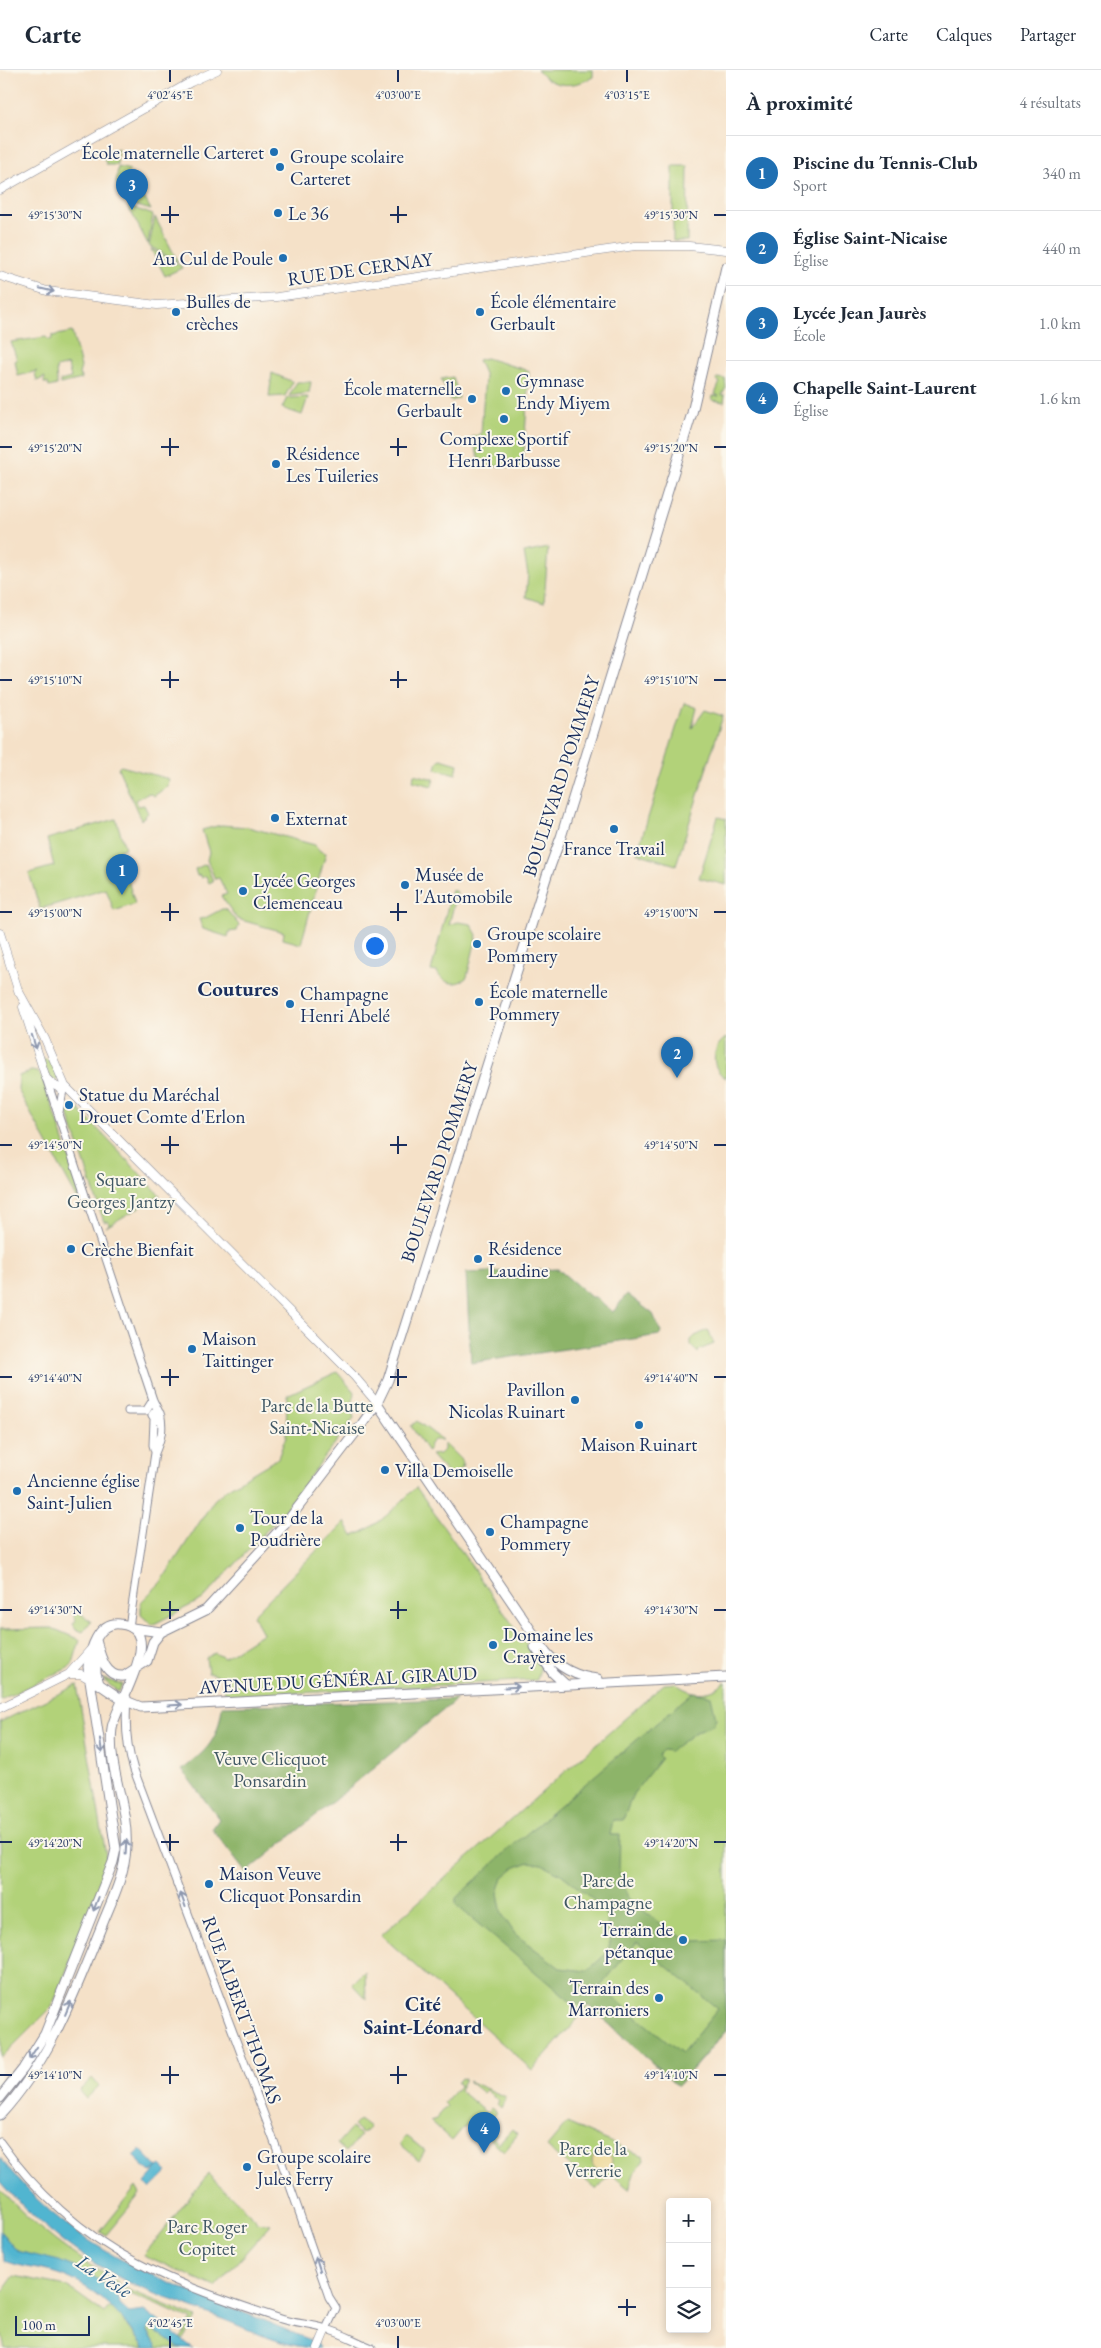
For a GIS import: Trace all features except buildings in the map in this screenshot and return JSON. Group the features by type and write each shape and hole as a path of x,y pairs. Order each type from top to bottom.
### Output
{"main road":[{"path":"0,190 191,82 217,70"},
{"name":"RUE DE CERNAY","path":"0,276 48,291 157,305 277,297 635,246 689,246 726,250"},
{"name":"BOULEVARD POMMERY","path":"161,1632 206,1610 286,1523 363,1422 377,1402 389,1377 544,882 561,837 692,416 726,267"},
{"path":"0,933 46,1078 52,1084 64,1088"},
{"path":"18,990 45,1039 64,1088 354,1376 377,1402 545,1651 556,1662 570,1671 589,1678 726,1674"},
{"path":"377,1402 385,1426 553,1673 566,1685"},
{"path":"0,1708 69,1674 106,1626 120,1624 161,1632 153,1642 147,1661 136,1671 121,1677 110,1673 69,1674"},
{"path":"0,2115 29,2078 62,2023 123,1870 126,1837 111,1737 114,1719 124,1701 129,1684 136,1671 141,1649 140,1640 131,1627"},
{"path":"94,1644 110,1673"},
{"path":"0,2098 23,2069 45,2034 113,1862 116,1849 89,1675 94,1644"},
{"name":"AVENUE DU GÉNÉRAL GIRAUD","path":"124,1701 143,1707 566,1685 726,1674"},
{"path":"89,1675 124,1701"},
{"name":"RUE ALBERT THOMAS","path":"319,2345 326,2329"}],"street":[{"path":"46,1078 59,1112 153,1400 162,1434 156,1453 131,1627"},
{"path":"59,1112 64,1088"},
{"path":"128,1411 146,1411 153,1400"},
{"name":"RUE ALBERT THOMAS","path":"124,1701 128,1753 280,2157 329,2297 336,2308 326,2329"},
{"path":"0,2142 14,2162 42,2193 79,2226 136,2262 256,2310 284,2320 326,2329 372,2348"}],"green space":[{"path":"537,70 593,70 593,77 578,83 563,84 549,80"},
{"path":"118,149 117,165 107,165 103,157"},
{"path":"673,166 688,166 687,241 673,241"},
{"path":"118,167 130,170 118,187 116,182"},
{"path":"131,173 145,198 124,198 120,189"},
{"path":"125,199 145,199 151,210 127,203"},
{"path":"128,206 153,215 148,244"},
{"path":"155,217 178,262 149,246"},
{"path":"151,249 181,266 182,268 165,276"},
{"path":"72,332 81,367 79,374 82,379 60,384 60,381 71,378 68,365 56,368 57,385 49,387 48,383 44,383 45,377 37,381 35,373 37,371 18,376 15,361 17,360 11,342 46,337 49,340 52,339 52,336"},
{"name":"Complexe Sportif Henri Barbusse","path":"486,358 529,371 523,468 481,465 472,437 481,434 485,376 478,360"},
{"path":"272,373 293,382 285,396 269,397"},
{"path":"453,377 459,398 451,401 441,379"},
{"path":"717,378 725,379 726,388 722,395 725,395 724,402 712,400 713,396 719,396 715,394 720,382 716,380"},
{"path":"297,382 311,382 309,393 289,396"},
{"path":"308,397 302,415 282,408 287,398"},
{"path":"548,548 544,603 526,597 528,574 524,553"},
{"path":"684,703 697,708 692,728 705,710 723,716 676,865 637,853"},
{"path":"441,759 458,764 456,774 436,769 438,761"},
{"path":"121,766 169,779 168,786 154,796 149,793 136,800 138,806 144,805 148,813 141,820 118,768"},
{"path":"414,774 434,779 432,786 413,781"},
{"path":"718,817 726,819 726,885 699,878"},
{"path":"116,819 125,848 119,850 135,904 114,911 106,889 40,909 29,873 54,866 47,839"},
{"path":"221,825 248,827 315,845 320,851 326,853 301,944 283,939 284,932 237,919 221,896 227,894 219,878 215,879 207,860 209,852 202,830"},
{"path":"206,864 213,881 209,883 206,876 201,878 200,875 197,876 195,869"},
{"path":"452,890 457,892 449,925 458,922 471,924 477,935 467,977 455,983 446,981 437,972 431,971"},
{"path":"226,909 239,925 237,931 229,932 228,937 203,929 199,919"},
{"path":"726,1038 726,1078 717,1069 714,1058 717,1047"},
{"path":"43,1060 51,1062 59,1078 56,1081 49,1078"},
{"path":"31,1071 38,1072 44,1080 86,1208 84,1211 18,1090 19,1076"},
{"name":"Square Georges Jantzy","path":"76,1106 160,1195 106,1227 109,1225 108,1221 104,1222 67,1111"},
{"path":"558,1269 591,1297 595,1297 613,1312 627,1294 653,1314 661,1332 660,1335 471,1363 466,1273"},
{"path":"708,1330 714,1344 699,1350 698,1353 691,1346 691,1340"},
{"name":"Parc de la Butte Saint-Nicaise","path":"337,1372 355,1393 351,1408 354,1418 280,1516 203,1599 152,1625 141,1615 141,1602 161,1582 214,1500 228,1488 278,1458 286,1436 287,1395"},
{"path":"417,1421 442,1440 434,1440 430,1444 428,1452 411,1426"},
{"path":"444,1443 463,1462 462,1468 454,1475 449,1475 431,1455 440,1454 444,1450"},
{"path":"416,1487 541,1665 537,1680 225,1697 221,1676 208,1673 206,1658 215,1653 224,1658 263,1633 253,1615 345,1522 353,1536 362,1532 387,1515"},
{"path":"75,1610 91,1621 83,1632 76,1629 73,1624 76,1620 72,1611"},
{"path":"52,1628 80,1640 73,1663 68,1668 0,1700 0,1629"},
{"path":"102,1679 122,1684 119,1692"},
{"name":"Parc de Champagne","path":"726,1682 726,2031 678,2086 589,2006 532,2070 381,1935 664,1684 676,1683 687,1690 700,1693 714,1690"},
{"path":"77,1685 108,1867 52,2007 1,2058 0,1722"},
{"path":"693,1692 711,1696 716,1718 713,1725 697,1731 670,1751 663,1750 658,1755 661,1758 633,1794 623,1820 613,1820 610,1835 620,1835 619,1871 628,1898 663,1926 692,1941 726,1940 726,2030 678,2086 589,2006 572,2003 456,1905 456,1898 510,1848","holes":["529,1862 542,1864 561,1874 602,1907 607,1920 610,1943 607,1953 587,1971 560,1968 515,1934 502,1914 498,1893 503,1877 514,1868","637,1942 718,2009 682,2053 600,1987"]},
{"name":"Veuve Clicquot Ponsardin","path":"457,1699 246,1873 212,1829 219,1819 182,1770 199,1756 210,1743 218,1728 222,1706"},
{"path":"365,1971 366,1999 352,1984"},
{"path":"92,2078 99,2086 86,2099 79,2091"},
{"path":"461,2078 465,2079 459,2090 486,2113 491,2108 497,2113 483,2125 473,2116 452,2141 430,2121 436,2119 447,2106 444,2103 460,2085 457,2083"},
{"path":"468,2081 506,2097 501,2108 497,2104 499,2101 486,2090 483,2093"},
{"path":"359,2120 369,2127 362,2133 353,2126"},
{"name":"Parc de la Verrerie","path":"567,2123 643,2156 644,2160 634,2174 629,2189 611,2174 597,2190 547,2147"},
{"path":"351,2128 361,2135 346,2152 337,2144"},
{"path":"512,2129 518,2134 504,2151 487,2136 491,2130 497,2134 493,2138 499,2143"},
{"path":"405,2137 408,2137 425,2151 419,2160 400,2144"},
{"name":"Parc Roger Copitet","path":"208,2174 256,2222 271,2224 215,2287 144,2255"},
{"path":"136,2187 140,2194 106,2235 100,2232"},
{"path":"0,2189 40,2229 70,2252 118,2282 117,2285 197,2318 179,2345 182,2348 157,2348 147,2328 152,2326 176,2346 192,2320 116,2288 115,2291 74,2267 17,2251 0,2231"},
{"path":"14,2276 62,2285 104,2313 111,2305 145,2348 5,2348 0,2328 0,2295"}],"sand":[{"path":"602,2151 609,2154 612,2161 609,2168 602,2171 595,2168 592,2161 595,2154"}],"water":[{"path":"140,2149 158,2168 151,2173 133,2156"},
{"path":"0,2157 33,2195 68,2226 106,2251 145,2272 186,2290 316,2343 319,2348 295,2345 271,2338 139,2287 100,2267 47,2228 0,2182"},
{"path":"161,2166 167,2172 150,2189 145,2183"},
{"path":"0,2231 17,2251 59,2261 88,2273 114,2290 121,2306 129,2313 144,2311 193,2348 178,2347 149,2326 147,2330 158,2348 145,2348 118,2314 85,2287 58,2274 5,2261 0,2248"}],"place":[{"name":"École maternelle Carteret","path":"274,152"},
{"name":"Groupe scolaire Carteret","path":"280,167"},
{"name":"Lycée Jean Jaurès","path":"132,210"},
{"name":"Le 36","path":"278,213"},
{"name":"Au Cul de Poule","path":"283,258"},
{"name":"Bulles de crèches","path":"176,312"},
{"name":"École élémentaire Gerbault","path":"480,312"},
{"name":"Gymnase Endy Miyem","path":"506,391"},
{"name":"École maternelle Gerbault","path":"472,399"},
{"name":"Complexe Sportif Henri Barbusse","path":"504,419"},
{"name":"Résidence Les Tuileries","path":"276,464"},
{"name":"Externat","path":"275,818"},
{"name":"France Travail","path":"614,829"},
{"name":"Musée de l'Automobile","path":"405,885"},
{"name":"Lycée Georges Clemenceau","path":"243,891"},
{"name":"Piscine du Tennis-Club","path":"122,895"},
{"name":"Groupe scolaire Pommery","path":"477,944"},
{"name":"École maternelle Pommery","path":"479,1002"},
{"name":"Champagne Henri Abelé","path":"290,1004"},
{"name":"Église Saint-Nicaise","path":"677,1078"},
{"name":"Statue du Maréchal Drouet Comte d'Erlon","path":"69,1105"},
{"name":"Crèche Bienfait","path":"71,1249"},
{"name":"Résidence Laudine","path":"478,1259"},
{"name":"Maison Taittinger","path":"192,1349"},
{"name":"Pavillon Nicolas Ruinart","path":"575,1400"},
{"name":"Maison Ruinart","path":"639,1425"},
{"name":"Villa Demoiselle","path":"385,1470"},
{"name":"Ancienne église Saint-Julien","path":"17,1491"},
{"name":"Tour de la Poudrière","path":"240,1528"},
{"name":"Champagne Pommery","path":"490,1532"},
{"name":"Domaine les Crayères","path":"493,1645"},
{"name":"Maison Veuve Clicquot Ponsardin","path":"209,1884"},
{"name":"Terrain de pétanque","path":"683,1940"},
{"name":"Terrain des Marroniers","path":"659,1998"},
{"name":"Chapelle Saint-Laurent","path":"484,2153"},
{"name":"Groupe scolaire Jules Ferry","path":"247,2167"}],"district":[{"name":"Coutures","path":"238,988"},
{"name":"Cité Saint-Léonard","path":"423,2016"}],"water label":[{"name":"La Vesle","path":"104,2276"}]}
